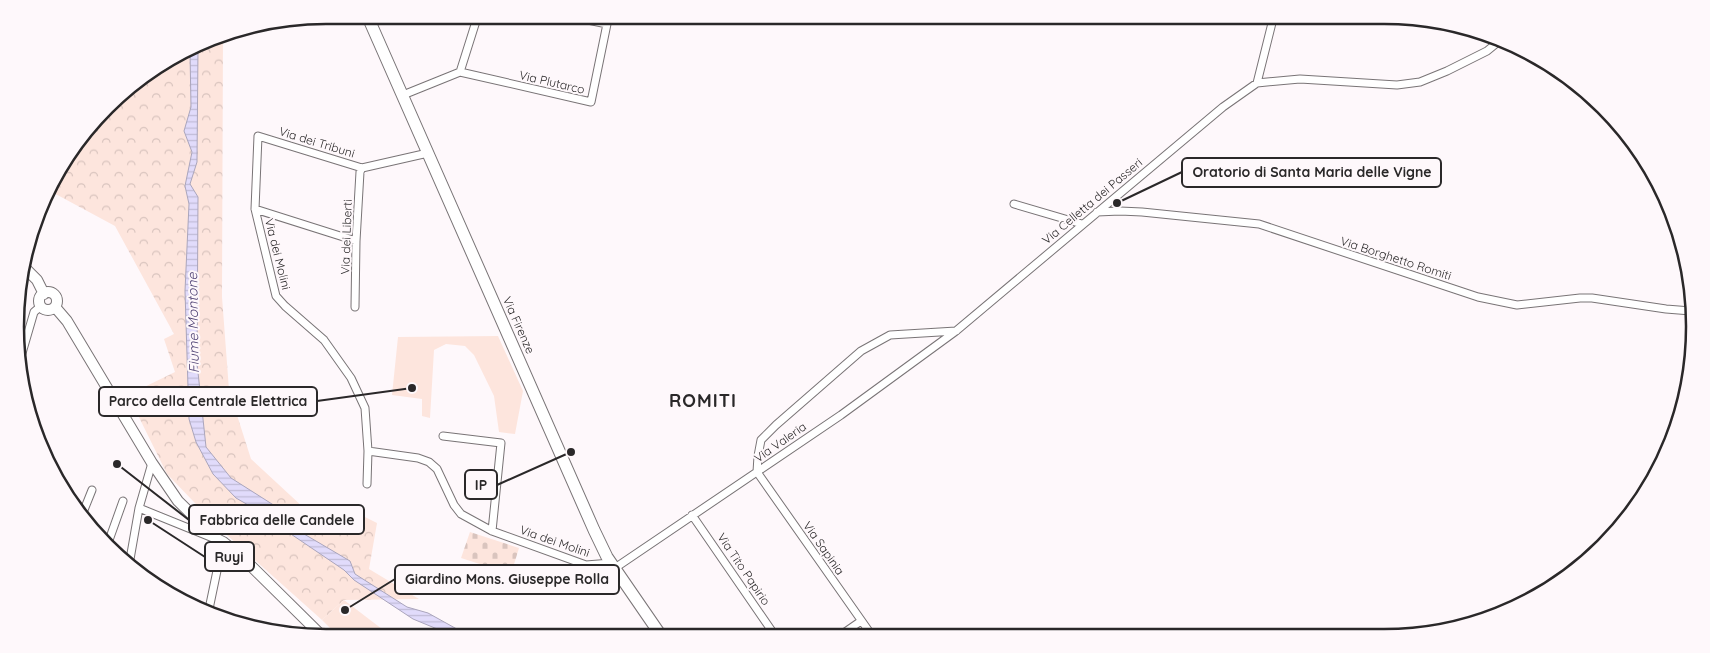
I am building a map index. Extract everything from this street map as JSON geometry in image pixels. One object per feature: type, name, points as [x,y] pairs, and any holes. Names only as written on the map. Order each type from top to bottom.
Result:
[{"type":"main road","name":"Via Firenze","points":[[371,24],[594,530],[613,565],[657,629]]},
{"type":"main road","points":[[29,272],[37,280],[44,294]]},
{"type":"main road","points":[[51,293],[56,296],[55,307],[48,310],[41,306],[40,298],[44,294],[51,293]]},
{"type":"main road","points":[[55,307],[67,320],[152,463],[178,501],[220,540],[244,558],[315,629]]},
{"type":"street","points":[[403,95],[460,72],[475,24]]},
{"type":"street","name":"Via Plutarco","points":[[460,72],[591,102],[607,24]]},
{"type":"street","points":[[1257,83],[1272,24]]},
{"type":"street","name":"Via Celletta dei Passeri","points":[[956,331],[1222,107],[1257,83],[1300,79],[1397,85],[1420,82],[1447,71],[1487,51],[1494,45]]},
{"type":"street","name":"Via dei Tribuni","points":[[258,136],[362,168],[428,153]]},
{"type":"street","name":"Via dei Molini","points":[[258,136],[255,209],[276,296],[324,340],[351,378],[366,408],[368,451],[418,458],[429,462],[437,469],[454,505],[461,514],[492,531],[586,566],[613,565]]},
{"type":"street","name":"Via dei Liberti","points":[[355,306],[356,241],[360,172],[362,168]]},
{"type":"street","points":[[1014,204],[1082,224]]},
{"type":"street","points":[[255,209],[356,241]]},
{"type":"street","name":"Via Borghetto Romiti","points":[[1096,212],[1142,212],[1259,224],[1478,297],[1517,305],[1592,298],[1666,309],[1686,310]]},
{"type":"street","points":[[24,346],[34,312],[41,306]]},
{"type":"street","points":[[756,472],[761,440],[861,351],[890,336],[956,331]]},
{"type":"street","name":"Via Valeria","points":[[613,565],[692,515],[841,415],[956,331]]},
{"type":"street","points":[[443,436],[501,443],[492,531]]},
{"type":"street","points":[[367,484],[368,451]]},
{"type":"street","points":[[130,557],[139,508],[152,463]]},
{"type":"street","name":"Via Sapinia","points":[[756,472],[867,629]]},
{"type":"street","points":[[84,509],[92,490]]},
{"type":"street","points":[[110,538],[123,502]]},
{"type":"street","points":[[139,508],[220,540],[210,605]]},
{"type":"street","name":"Via Tito Papirio","points":[[692,515],[770,629]]},
{"type":"street","points":[[850,629],[861,621]]},
{"type":"green space","points":[[223,42],[222,297],[229,390],[251,459],[317,520],[351,527],[365,517],[377,523],[369,569],[419,599],[344,600],[322,620],[219,528],[167,474],[128,395],[175,372],[164,339],[174,334],[115,226],[55,194],[64,175],[86,142],[112,112],[142,86],[175,64]]},
{"type":"green space","points":[[498,336],[523,391],[515,434],[499,432],[494,396],[474,355],[465,346],[446,344],[434,350],[430,418],[422,416],[422,399],[392,395],[398,337]]},
{"type":"green space","points":[[470,532],[519,548],[511,574],[461,558]]},
{"type":"green space","points":[[344,600],[382,629],[331,629],[322,620]]},
{"type":"water","name":"Fiume Montone","points":[[198,53],[197,162],[190,184],[198,197],[197,363],[206,447],[231,478],[283,511],[287,524],[350,561],[355,574],[407,607],[428,613],[457,629],[437,629],[413,619],[354,580],[344,570],[282,528],[281,520],[262,513],[236,498],[213,474],[196,442],[189,419],[185,291],[189,204],[185,186],[192,152],[184,131],[191,107],[190,56]]},
{"type":"place","name":"Oratorio di Santa Maria delle Vigne","points":[[1117,203]]},
{"type":"place","name":"Parco della Centrale Elettrica","points":[[412,388]]},
{"type":"place","name":"IP","points":[[571,452]]},
{"type":"place","name":"Fabbrica delle Candele","points":[[117,464]]},
{"type":"place","name":"Ruyi","points":[[148,520]]},
{"type":"place","name":"Giardino Mons. Giuseppe Rolla","points":[[345,610]]},
{"type":"district","name":"ROMITI","points":[[703,400]]}]
